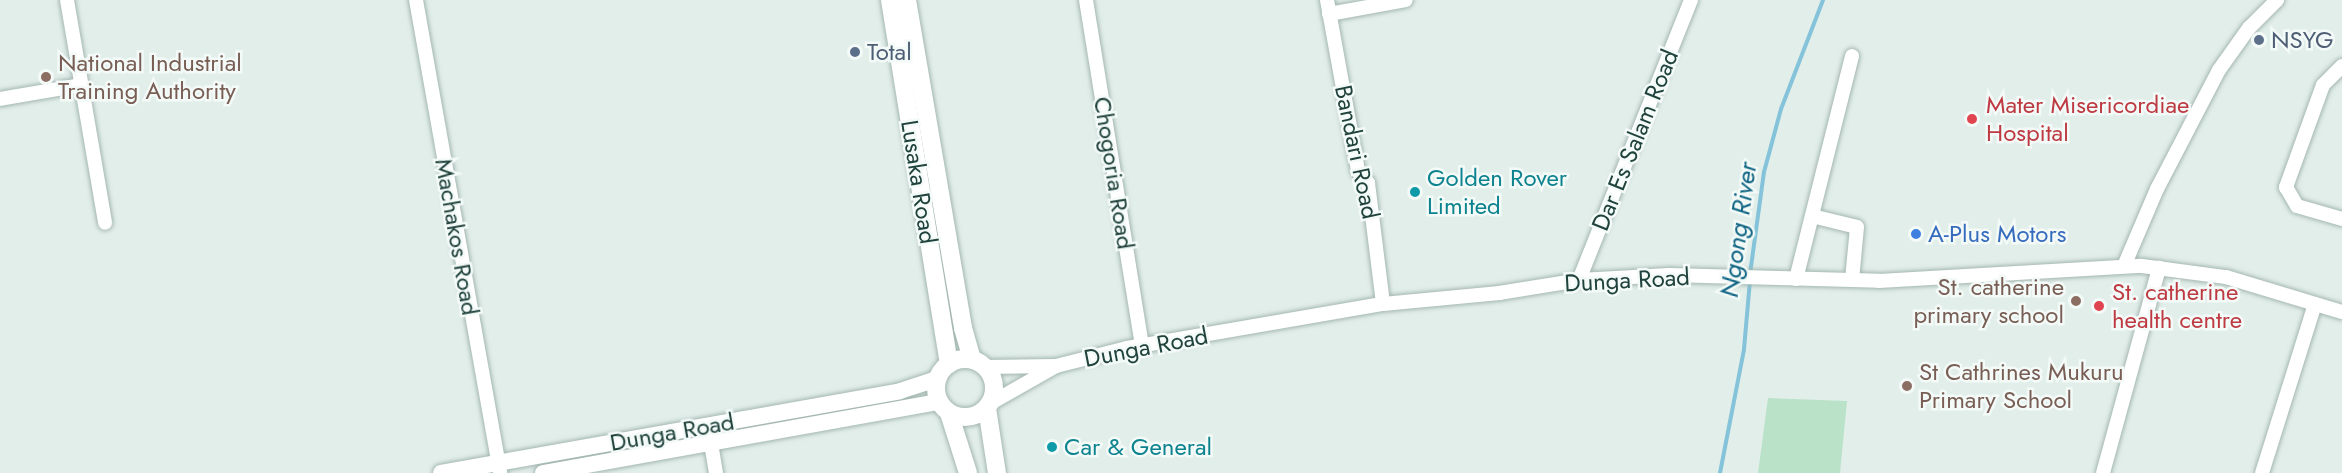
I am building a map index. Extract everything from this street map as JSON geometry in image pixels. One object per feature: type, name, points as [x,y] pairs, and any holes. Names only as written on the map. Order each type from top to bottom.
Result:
[{"type":"main road","name":"Lusaka Road","points":[[890,0],[949,364]]},
{"type":"main road","name":"Lusaka Road","points":[[907,0],[963,328],[979,364]]},
{"type":"main road","points":[[968,473],[944,408],[937,379],[949,364],[979,364],[994,384],[989,405],[997,473]]},
{"type":"main road","points":[[944,408],[967,418],[989,405]]},
{"type":"street","points":[[67,0],[105,223]]},
{"type":"street","name":"Machakos Road","points":[[416,0],[499,468]]},
{"type":"street","name":"Chogoria Road","points":[[1086,0],[1142,346]]},
{"type":"street","name":"Bandari Road","points":[[1327,0],[1358,171],[1368,183],[1383,304]]},
{"type":"street","points":[[1329,14],[1406,0]]},
{"type":"street","name":"Dar Es Salam Road","points":[[1579,280],[1691,0]]},
{"type":"street","points":[[2124,267],[2157,189],[2219,70],[2250,28],[2277,0]]},
{"type":"street","points":[[1796,279],[1852,56]]},
{"type":"street","points":[[2342,66],[2323,85],[2286,187],[2296,206],[2342,219]]},
{"type":"street","points":[[0,99],[81,85]]},
{"type":"street","points":[[1812,216],[1857,227],[1852,280]]},
{"type":"street","name":"Dunga Road","points":[[979,364],[1056,366],[1142,346],[1383,304],[1499,293],[1579,280],[1669,275],[1852,280],[2124,267],[2159,268],[2226,277],[2342,312]]},
{"type":"street","points":[[2103,473],[2159,268]]},
{"type":"street","points":[[2262,473],[2315,304]]},
{"type":"street","name":"Dunga Road","points":[[989,405],[1056,366]]},
{"type":"street","name":"Dunga Road","points":[[543,473],[709,433],[900,391],[937,379]]},
{"type":"street","name":"Dunga Road","points":[[441,473],[499,468],[709,433],[944,408]]},
{"type":"street","points":[[709,433],[716,473]]},
{"type":"green space","points":[[1768,398],[1847,401],[1840,473],[1758,473]]},
{"type":"waterway","name":"Ngong River","points":[[1750,274],[1764,172],[1781,109],[1823,0]]},
{"type":"waterway","name":"Ngong River","points":[[1720,473],[1744,349],[1750,281]]},
{"type":"place","name":"NSYG","points":[[2259,40]]},
{"type":"place","name":"Total","points":[[855,52]]},
{"type":"place","name":"National Industrial Training Authority","points":[[46,77]]},
{"type":"place","name":"Mater Misericordiae Hospital","points":[[1972,119]]},
{"type":"place","name":"Golden Rover Limited","points":[[1415,192]]},
{"type":"place","name":"A-Plus Motors","points":[[1916,234]]},
{"type":"place","name":"St. catherine primary school","points":[[2076,301]]},
{"type":"place","name":"St. catherine health centre","points":[[2099,306]]},
{"type":"place","name":"St Cathrines Mukuru Primary School","points":[[1907,386]]},
{"type":"place","name":"Car & General","points":[[1052,447]]}]
